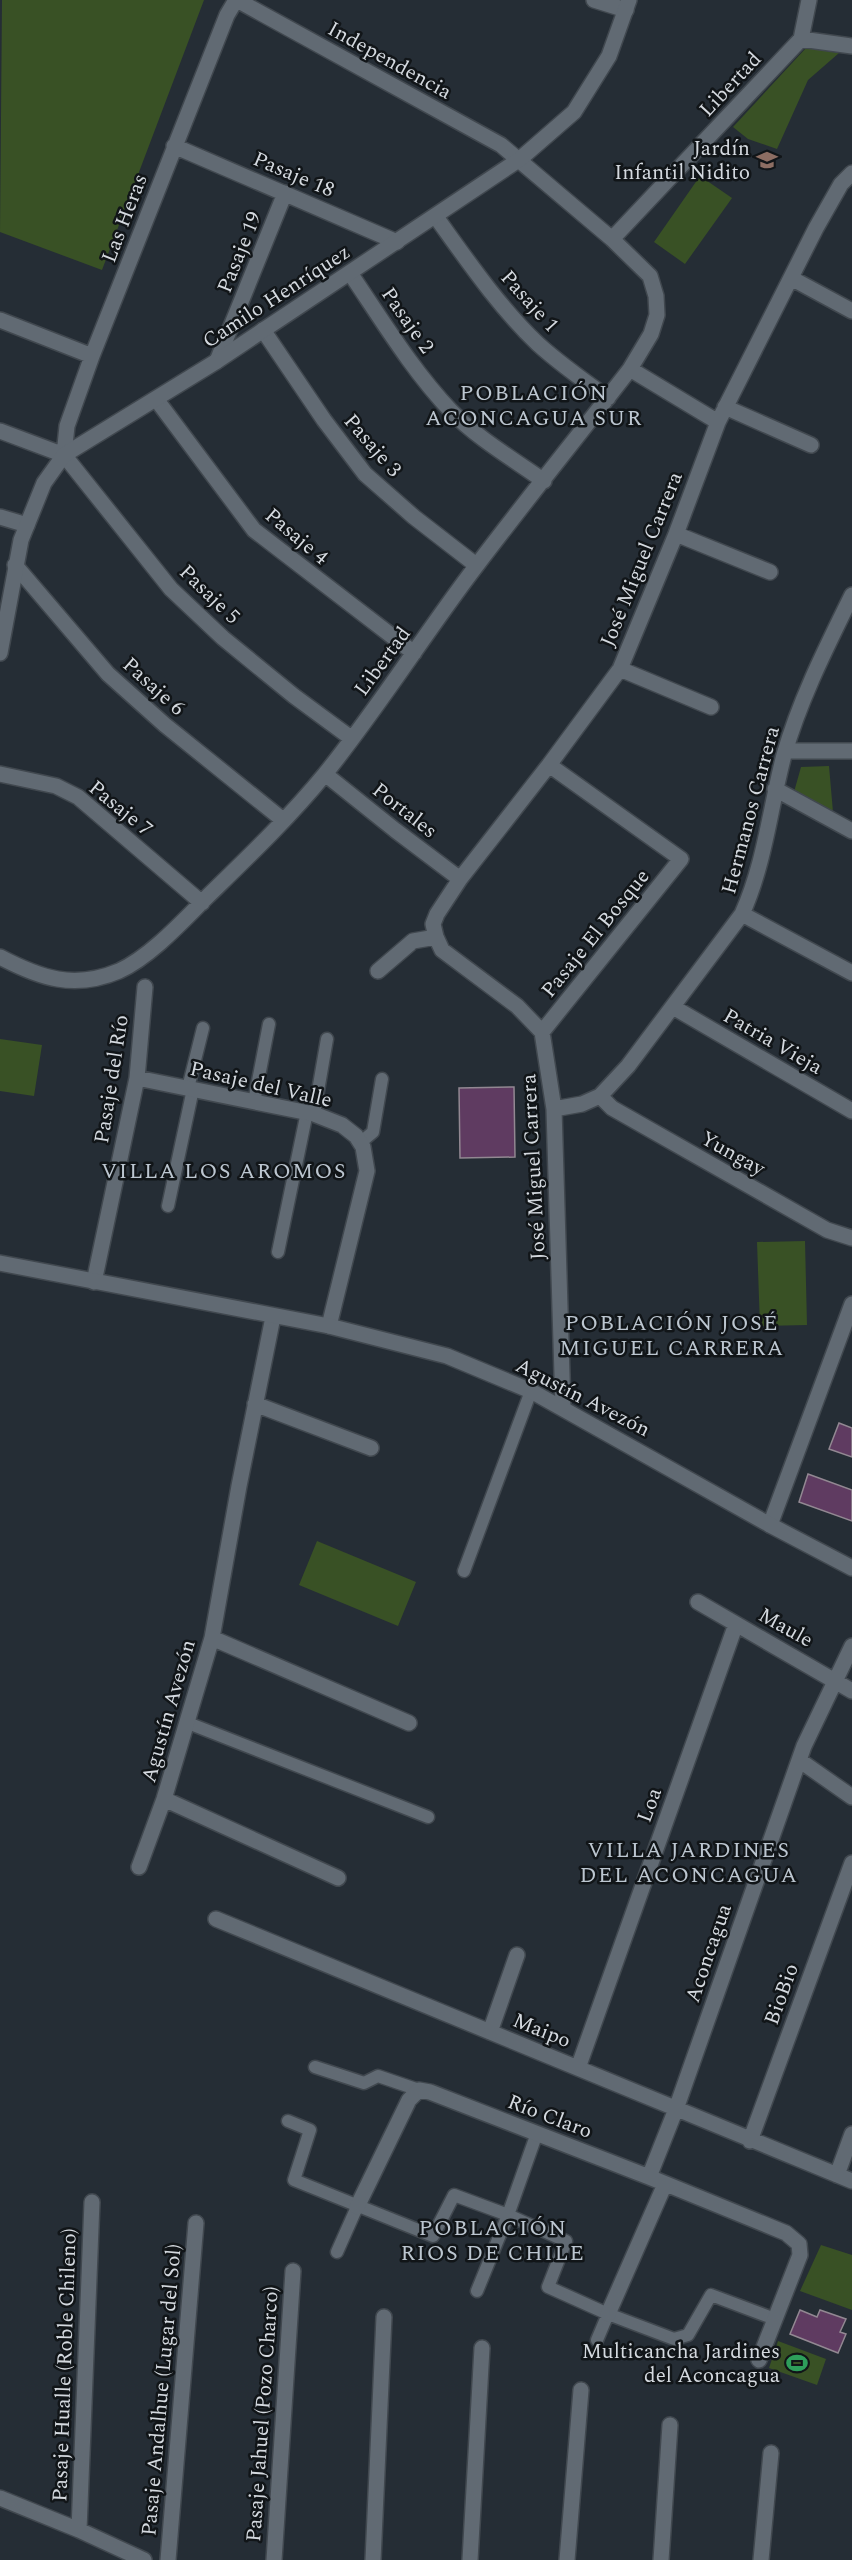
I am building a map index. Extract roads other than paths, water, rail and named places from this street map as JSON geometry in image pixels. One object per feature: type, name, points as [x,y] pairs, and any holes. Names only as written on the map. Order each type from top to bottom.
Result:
[{"type":"street","name":"Las Heras","points":[[64,455],[67,426],[92,356],[174,146],[227,15],[236,0]]},
{"type":"street","name":"Independencia","points":[[236,0],[501,145],[520,159]]},
{"type":"street","points":[[594,0],[627,5]]},
{"type":"street","points":[[809,0],[801,39],[852,46]]},
{"type":"street","name":"Camilo Henríquez","points":[[0,653],[2,629],[15,565],[27,525],[44,483],[64,455],[217,361],[520,159],[574,112],[609,56],[627,5]]},
{"type":"street","name":"Libertad","points":[[612,239],[801,39]]},
{"type":"street","name":"Pasaje 18","points":[[174,146],[397,242]]},
{"type":"street","name":"Libertad","points":[[0,957],[31,974],[54,979],[76,980],[98,977],[120,970],[146,953],[202,903],[325,774],[476,566],[630,369],[651,334],[657,315],[656,296],[650,276],[612,239],[520,159]]},
{"type":"street","name":"José Miguel Carrera","points":[[436,937],[433,924],[437,914],[460,879],[620,669],[676,534],[718,422],[826,210],[841,184],[852,173]]},
{"type":"street","name":"Pasaje 19","points":[[217,361],[285,193]]},
{"type":"street","name":"Pasaje 1","points":[[436,217],[479,276],[537,343],[608,398]]},
{"type":"street","name":"Pasaje 2","points":[[350,273],[408,358],[452,412],[497,448],[544,481]]},
{"type":"street","points":[[791,278],[852,311]]},
{"type":"street","points":[[0,320],[92,356]]},
{"type":"street","name":"Pasaje 3","points":[[263,330],[324,420],[365,474],[414,517],[476,566]]},
{"type":"street","points":[[630,369],[718,422]]},
{"type":"street","name":"Pasaje 4","points":[[156,399],[254,530],[414,653]]},
{"type":"street","points":[[725,408],[811,445]]},
{"type":"street","points":[[0,431],[64,455]]},
{"type":"street","name":"Pasaje 5","points":[[64,455],[171,589],[223,638],[294,696],[351,738]]},
{"type":"street","points":[[0,517],[27,525]]},
{"type":"street","points":[[676,534],[771,572]]},
{"type":"street","name":"Pasaje 6","points":[[15,565],[108,674],[165,725],[283,820]]},
{"type":"street","name":"Hermanos Carrera","points":[[554,1109],[582,1104],[600,1095],[628,1066],[742,914],[752,891],[785,751],[819,661],[847,615],[852,594]]},
{"type":"street","points":[[620,669],[711,707]]},
{"type":"street","points":[[785,751],[852,751]]},
{"type":"street","name":"Pasaje El Bosque","points":[[542,1032],[681,859],[549,765]]},
{"type":"street","name":"Pasaje 7","points":[[0,774],[56,786],[78,797],[202,903]]},
{"type":"street","name":"Portales","points":[[325,774],[394,830],[460,879]]},
{"type":"street","points":[[775,789],[852,831]]},
{"type":"street","points":[[742,914],[852,973]]},
{"type":"street","points":[[378,971],[413,941],[436,937],[442,950],[517,1006],[542,1032]]},
{"type":"street","name":"Pasaje del Río","points":[[94,1281],[137,1078],[145,987]]},
{"type":"street","name":"Patria Vieja","points":[[673,1007],[852,1111]]},
{"type":"street","name":"José Miguel Carrera","points":[[542,1032],[554,1109],[563,1408]]},
{"type":"street","name":"Pasaje del Valle","points":[[137,1078],[310,1113],[342,1125],[360,1143]]},
{"type":"street","name":"Yungay","points":[[600,1095],[612,1108],[683,1149],[827,1230],[852,1238]]},
{"type":"street","points":[[329,1326],[366,1171],[365,1154],[360,1143]]},
{"type":"street","name":"Agustín Avezón","points":[[0,1263],[329,1326],[447,1356],[531,1391],[852,1568]]},
{"type":"street","points":[[771,1525],[852,1304]]},
{"type":"street","name":"Agustín Avezón","points":[[139,1867],[164,1799],[212,1638],[273,1317]]},
{"type":"street","points":[[255,1404],[371,1448]]},
{"type":"street","name":"Maule","points":[[698,1602],[836,1679],[852,1691]]},
{"type":"street","name":"Loa","points":[[578,2068],[736,1624]]},
{"type":"street","points":[[212,1638],[409,1723]]},
{"type":"street","name":"Aconcagua","points":[[649,2177],[676,2109],[799,1760],[852,1646]]},
{"type":"street","points":[[799,1760],[852,1797]]},
{"type":"street","points":[[164,1799],[338,1878]]},
{"type":"street","name":"BioBio","points":[[750,2141],[852,1863]]},
{"type":"street","name":"Maipo","points":[[216,1919],[750,2141],[852,2181]]},
{"type":"street","points":[[490,2032],[517,1954]]},
{"type":"street","points":[[357,2207],[409,2100],[419,2090]]},
{"type":"street","name":"Río Claro","points":[[419,2090],[537,2133],[786,2233],[799,2244],[800,2255],[775,2319]]},
{"type":"street","points":[[837,2175],[852,2134]]},
{"type":"street","points":[[608,2314],[665,2184]]},
{"type":"street","name":"Pasaje Hualle (Roble Chileno)","points":[[79,2530],[92,2202]]},
{"type":"street","name":"Pasaje Andalhue (Lugar del Sol)","points":[[168,2560],[196,2223]]},
{"type":"street","name":"Pasaje Jahuel (Pozo Charco)","points":[[274,2560],[293,2271]]},
{"type":"street","points":[[373,2560],[384,2317]]},
{"type":"street","points":[[759,2360],[775,2319]]},
{"type":"street","points":[[470,2560],[482,2348]]},
{"type":"street","points":[[567,2560],[580,2390]]},
{"type":"street","points":[[661,2560],[670,2425]]},
{"type":"street","points":[[761,2560],[771,2454]]},
{"type":"street","points":[[0,2498],[79,2530],[144,2560]]},
{"type":"lane","points":[[254,1102],[269,1024]]},
{"type":"lane","points":[[168,1206],[203,1028]]},
{"type":"lane","points":[[278,1252],[327,1039]]},
{"type":"lane","points":[[360,1143],[373,1132],[382,1079]]},
{"type":"lane","points":[[464,1571],[531,1391]]},
{"type":"lane","points":[[188,1723],[428,1817]]},
{"type":"lane","points":[[315,2067],[364,2083],[378,2076],[419,2090]]},
{"type":"lane","points":[[288,2121],[310,2130],[294,2180],[433,2236],[454,2195],[508,2215],[566,2241],[548,2287],[608,2314],[674,2339],[688,2335],[711,2295],[775,2319]]},
{"type":"lane","points":[[477,2291],[508,2215],[537,2133]]},
{"type":"lane","points":[[337,2252],[357,2207]]},
{"type":"lane","points":[[597,2340],[608,2314]]},
{"type":"place","name":"Jardín Infantil Nidito","points":[[767,160]]},
{"type":"place","name":"Multicancha Jardines del Aconcagua","points":[[797,2363]]},
{"type":"district","name":"POBLACIÓN ACONCAGUA SUR","points":[[534,404]]},
{"type":"district","name":"VILLA LOS AROMOS","points":[[224,1170]]},
{"type":"district","name":"POBLACIÓN JOSÉ MIGUEL CARRERA","points":[[672,1334]]},
{"type":"district","name":"VILLA JARDINES DEL ACONCAGUA","points":[[689,1862]]},
{"type":"district","name":"POBLACIÓN RIOS DE CHILE","points":[[493,2240]]}]
